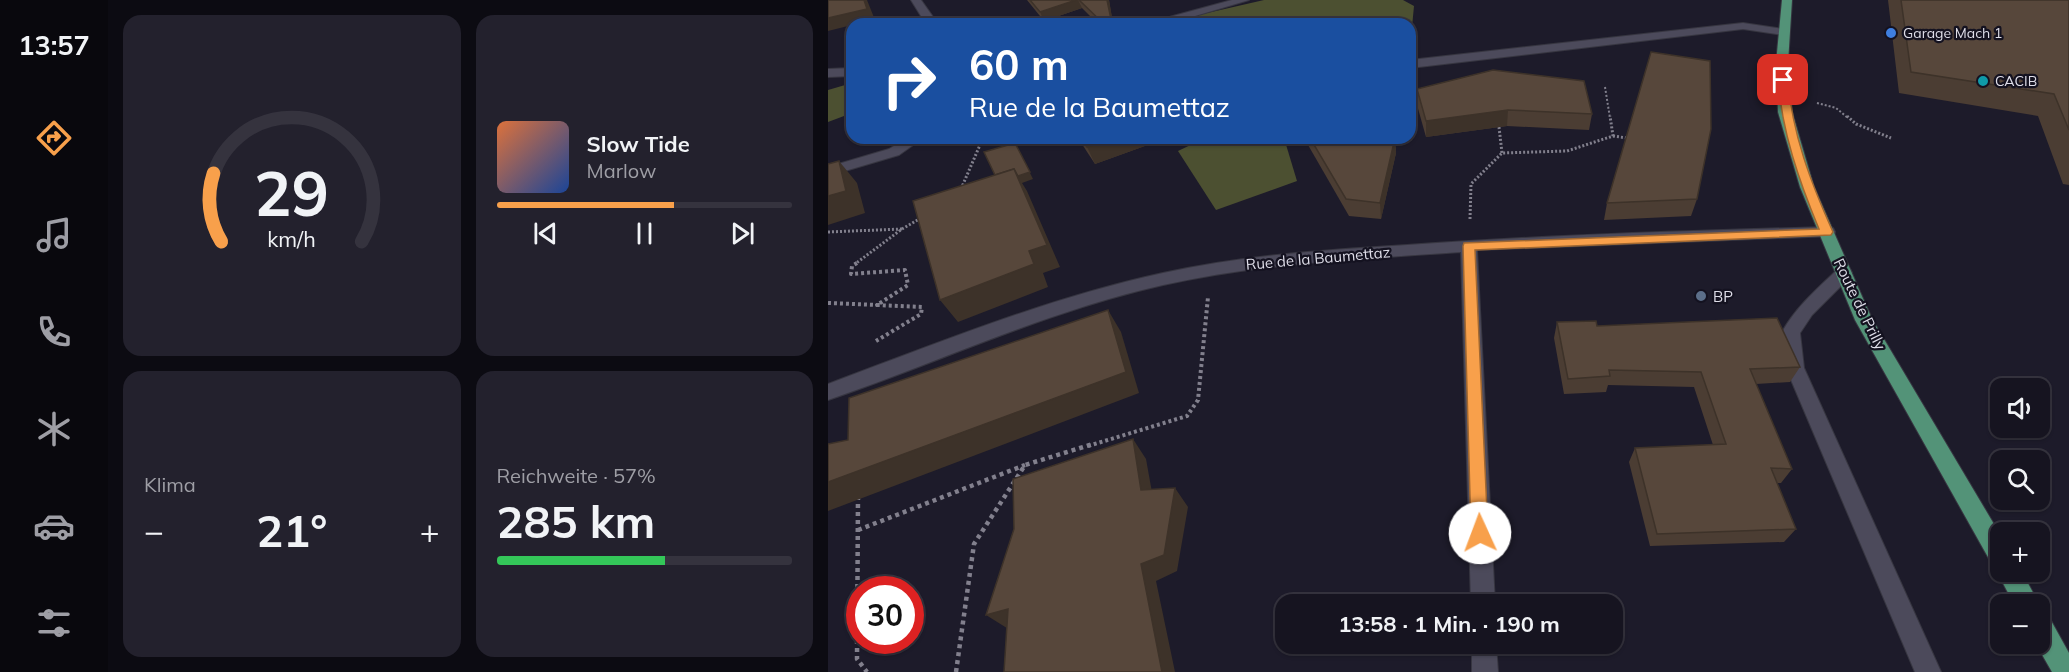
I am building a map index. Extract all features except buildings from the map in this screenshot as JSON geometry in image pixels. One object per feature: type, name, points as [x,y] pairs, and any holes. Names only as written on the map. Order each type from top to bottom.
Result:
[{"type":"main road","name":"Route de Prilly","points":[[1787,0],[1782,63],[1785,112],[1808,187],[1864,320],[1990,539]]},
{"type":"main road","points":[[2050,644],[2066,672]]},
{"type":"street","points":[[916,0],[928,18]]},
{"type":"street","points":[[1177,18],[1244,0]]},
{"type":"street","points":[[1416,63],[1743,26],[1783,32]]},
{"type":"street","points":[[828,73],[846,72]]},
{"type":"street","points":[[828,172],[894,152],[907,144]]},
{"type":"street","name":"Rue de la Baumettaz","points":[[828,392],[1030,316],[1162,279],[1210,270],[1281,259],[1469,246],[1827,232]]},
{"type":"street","points":[[1469,246],[1483,594]]},
{"type":"street","points":[[1844,273],[1806,310],[1791,332],[1795,368],[1928,672]]},
{"type":"street","points":[[1484,654],[1485,672]]},
{"type":"path","points":[[1605,87],[1614,136]]},
{"type":"path","points":[[1817,103],[1836,108],[1856,124],[1891,138]]},
{"type":"path","points":[[1499,127],[1502,153]]},
{"type":"path","points":[[1469,246],[1471,184],[1502,153],[1567,151],[1614,136],[1627,138]]},
{"type":"path","points":[[955,197],[980,144]]},
{"type":"path","points":[[877,305],[908,285],[904,270],[851,274],[852,266],[928,213]]},
{"type":"path","points":[[828,232],[902,229]]},
{"type":"path","points":[[858,530],[1025,465],[1187,416],[1198,400],[1210,270]]},
{"type":"path","points":[[828,303],[922,307],[921,314],[849,357],[859,379]]},
{"type":"path","points":[[956,672],[974,544],[1025,465]]},
{"type":"path","points":[[858,484],[856,659],[867,672]]},
{"type":"green space","points":[[1264,0],[1403,0],[1414,6],[1413,18],[1185,18]]},
{"type":"green space","points":[[846,85],[846,115],[828,122],[828,90]]},
{"type":"green space","points":[[1193,144],[1286,144],[1297,181],[1216,210],[1178,151]]},
{"type":"place","name":"Garage Mach 1","points":[[1891,33]]},
{"type":"place","name":"CACIB","points":[[1983,81]]},
{"type":"place","name":"BP","points":[[1701,296]]},
{"type":"route","points":[[1480,533],[1469,246],[1520,242],[1827,232],[1808,187],[1785,112],[1783,80]]}]
